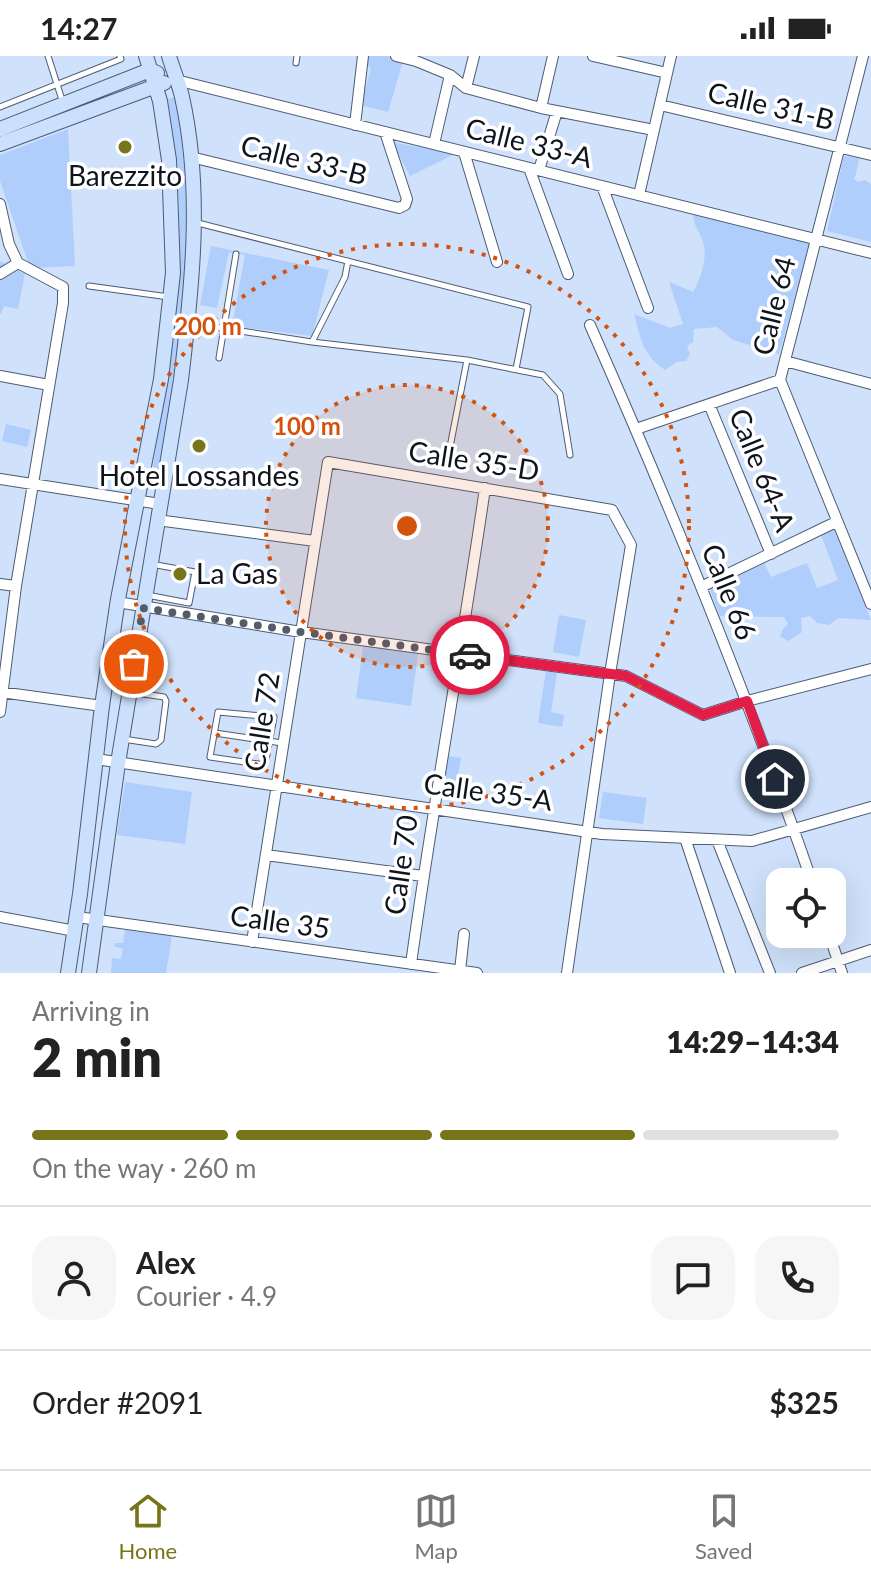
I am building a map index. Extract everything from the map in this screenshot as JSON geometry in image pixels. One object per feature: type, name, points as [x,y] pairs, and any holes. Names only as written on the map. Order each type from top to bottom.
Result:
[{"type":"main road","points":[[89,973],[118,763],[188,322],[193,222],[191,157],[182,96],[169,56]]},
{"type":"main road","points":[[0,129],[150,70],[176,80]]},
{"type":"main road","points":[[0,144],[150,70]]},
{"type":"main road","points":[[68,973],[117,602],[161,379],[170,297],[173,246],[169,160],[150,70]]},
{"type":"street","points":[[355,125],[363,56]]},
{"type":"street","points":[[396,56],[450,75],[466,88],[541,108],[654,130]]},
{"type":"street","points":[[466,88],[474,56]]},
{"type":"street","points":[[541,108],[553,56]]},
{"type":"street","points":[[593,56],[667,73]]},
{"type":"street","points":[[639,195],[671,56]]},
{"type":"street","name":"Calle 64","points":[[864,57],[780,380],[871,604]]},
{"type":"street","points":[[434,144],[450,75]]},
{"type":"street","name":"Calle 33-A","points":[[176,80],[871,253]]},
{"type":"street","name":"Calle 31-B","points":[[660,105],[871,155]]},
{"type":"street","points":[[557,111],[534,169],[568,274]]},
{"type":"street","name":"Calle 33-B","points":[[191,157],[399,208],[405,205],[407,199],[385,132]]},
{"type":"street","points":[[464,152],[497,262]]},
{"type":"street","points":[[602,186],[648,308]]},
{"type":"street","points":[[0,204],[9,244],[18,263],[63,287],[34,484],[4,650],[0,712]]},
{"type":"street","points":[[0,274],[18,263]]},
{"type":"street","name":"Calle 66","points":[[590,325],[747,701],[807,868]]},
{"type":"street","points":[[785,361],[871,384]]},
{"type":"street","points":[[0,376],[49,385]]},
{"type":"street","points":[[636,429],[780,380]]},
{"type":"street","name":"Calle 64-A","points":[[709,404],[771,554]]},
{"type":"street","name":"Calle 35-D","points":[[328,462],[612,510],[631,545],[610,674]]},
{"type":"street","name":"Calle 72","points":[[252,942],[328,462]]},
{"type":"street","points":[[0,479],[160,504]]},
{"type":"street","name":"Calle 70","points":[[411,964],[485,488]]},
{"type":"street","points":[[157,520],[315,541]]},
{"type":"street","points":[[701,587],[836,522]]},
{"type":"street","points":[[0,584],[16,586]]},
{"type":"street","points":[[117,602],[144,601],[301,632],[626,676],[703,715],[871,669]]},
{"type":"street","points":[[567,973],[610,674]]},
{"type":"street","points":[[2,692],[102,706]]},
{"type":"street","name":"Calle 35-A","points":[[96,759],[602,834],[752,841],[871,807]]},
{"type":"street","points":[[685,838],[730,973]]},
{"type":"street","points":[[717,840],[770,973]]},
{"type":"street","points":[[266,855],[423,876]]},
{"type":"street","name":"Calle 35","points":[[0,917],[76,924],[97,920],[477,973]]},
{"type":"street","points":[[460,971],[464,934]]},
{"type":"street","points":[[834,948],[840,967]]},
{"type":"street","points":[[802,973],[840,967],[871,950]]},
{"type":"lane","points":[[48,56],[63,104]]},
{"type":"lane","points":[[0,107],[121,59],[120,56]]},
{"type":"lane","points":[[193,222],[528,307],[516,369]]},
{"type":"lane","points":[[219,358],[236,254]]},
{"type":"lane","points":[[312,342],[345,277],[348,261]]},
{"type":"lane","points":[[89,286],[170,297]]},
{"type":"lane","points":[[188,322],[312,342],[467,360],[543,375],[560,394],[570,455]]},
{"type":"lane","points":[[450,447],[467,360]]},
{"type":"lane","points":[[144,601],[189,603],[195,572],[150,563]]},
{"type":"lane","points":[[122,739],[156,744],[161,740],[164,697],[129,692]]},
{"type":"lane","points":[[218,712],[274,717],[270,741],[265,765],[210,757],[218,712]]},
{"type":"lane","points":[[215,733],[283,743]]},
{"type":"shaded area","points":[[355,56],[387,56],[403,61],[388,112],[361,105],[371,68]]},
{"type":"shaded area","points":[[176,97],[186,188],[187,252],[178,353],[158,487],[150,486],[169,355],[178,255],[178,191],[168,99]]},
{"type":"shaded area","points":[[68,129],[75,266],[30,268],[0,181],[0,155]]},
{"type":"shaded area","points":[[392,142],[455,154],[410,176]]},
{"type":"shaded area","points":[[844,156],[859,158],[854,179],[871,184],[871,242],[827,231]]},
{"type":"shaded area","points":[[693,214],[810,243],[779,354],[733,340],[717,327],[694,329],[693,342],[687,346],[690,354],[686,361],[677,362],[665,370],[647,352],[634,314],[670,328],[683,324],[669,282],[693,292],[704,264],[703,242]]},
{"type":"shaded area","points":[[211,246],[329,270],[312,336],[232,326],[245,255],[229,252],[217,308],[200,305]]},
{"type":"shaded area","points":[[0,261],[25,274],[18,309],[4,306],[1,314],[0,314]]},
{"type":"shaded area","points":[[6,424],[31,430],[27,447],[2,441]]},
{"type":"shaded area","points":[[834,529],[871,620],[838,618],[829,625],[817,623],[810,616],[801,618],[802,632],[788,641],[780,636],[788,624],[784,617],[720,616],[709,587],[764,563],[771,577],[807,563],[817,588],[838,580],[821,535]]},
{"type":"shaded area","points":[[559,615],[586,620],[579,657],[553,652]]},
{"type":"shaded area","points":[[364,640],[419,648],[411,706],[356,698]]},
{"type":"shaded area","points":[[546,671],[557,673],[551,712],[564,715],[562,727],[538,723]]},
{"type":"shaded area","points":[[448,756],[461,758],[454,800],[442,798]]},
{"type":"shaded area","points":[[125,782],[192,792],[185,844],[117,835]]},
{"type":"shaded area","points":[[603,792],[647,798],[643,824],[599,818]]},
{"type":"shaded area","points":[[125,930],[172,936],[166,973],[111,973],[112,958],[121,959],[123,949],[114,946],[115,943],[123,943]]},
{"type":"way so far","points":[[134,664],[143,608],[470,655]]},
{"type":"place","name":"Barezzito","points":[[125,147]]},
{"type":"place","name":"Hotel Lossandes","points":[[199,446]]},
{"type":"place","name":"La Gas","points":[[180,574]]},
{"type":"route","points":[[470,655],[626,676],[703,715],[747,701],[775,779]]}]
